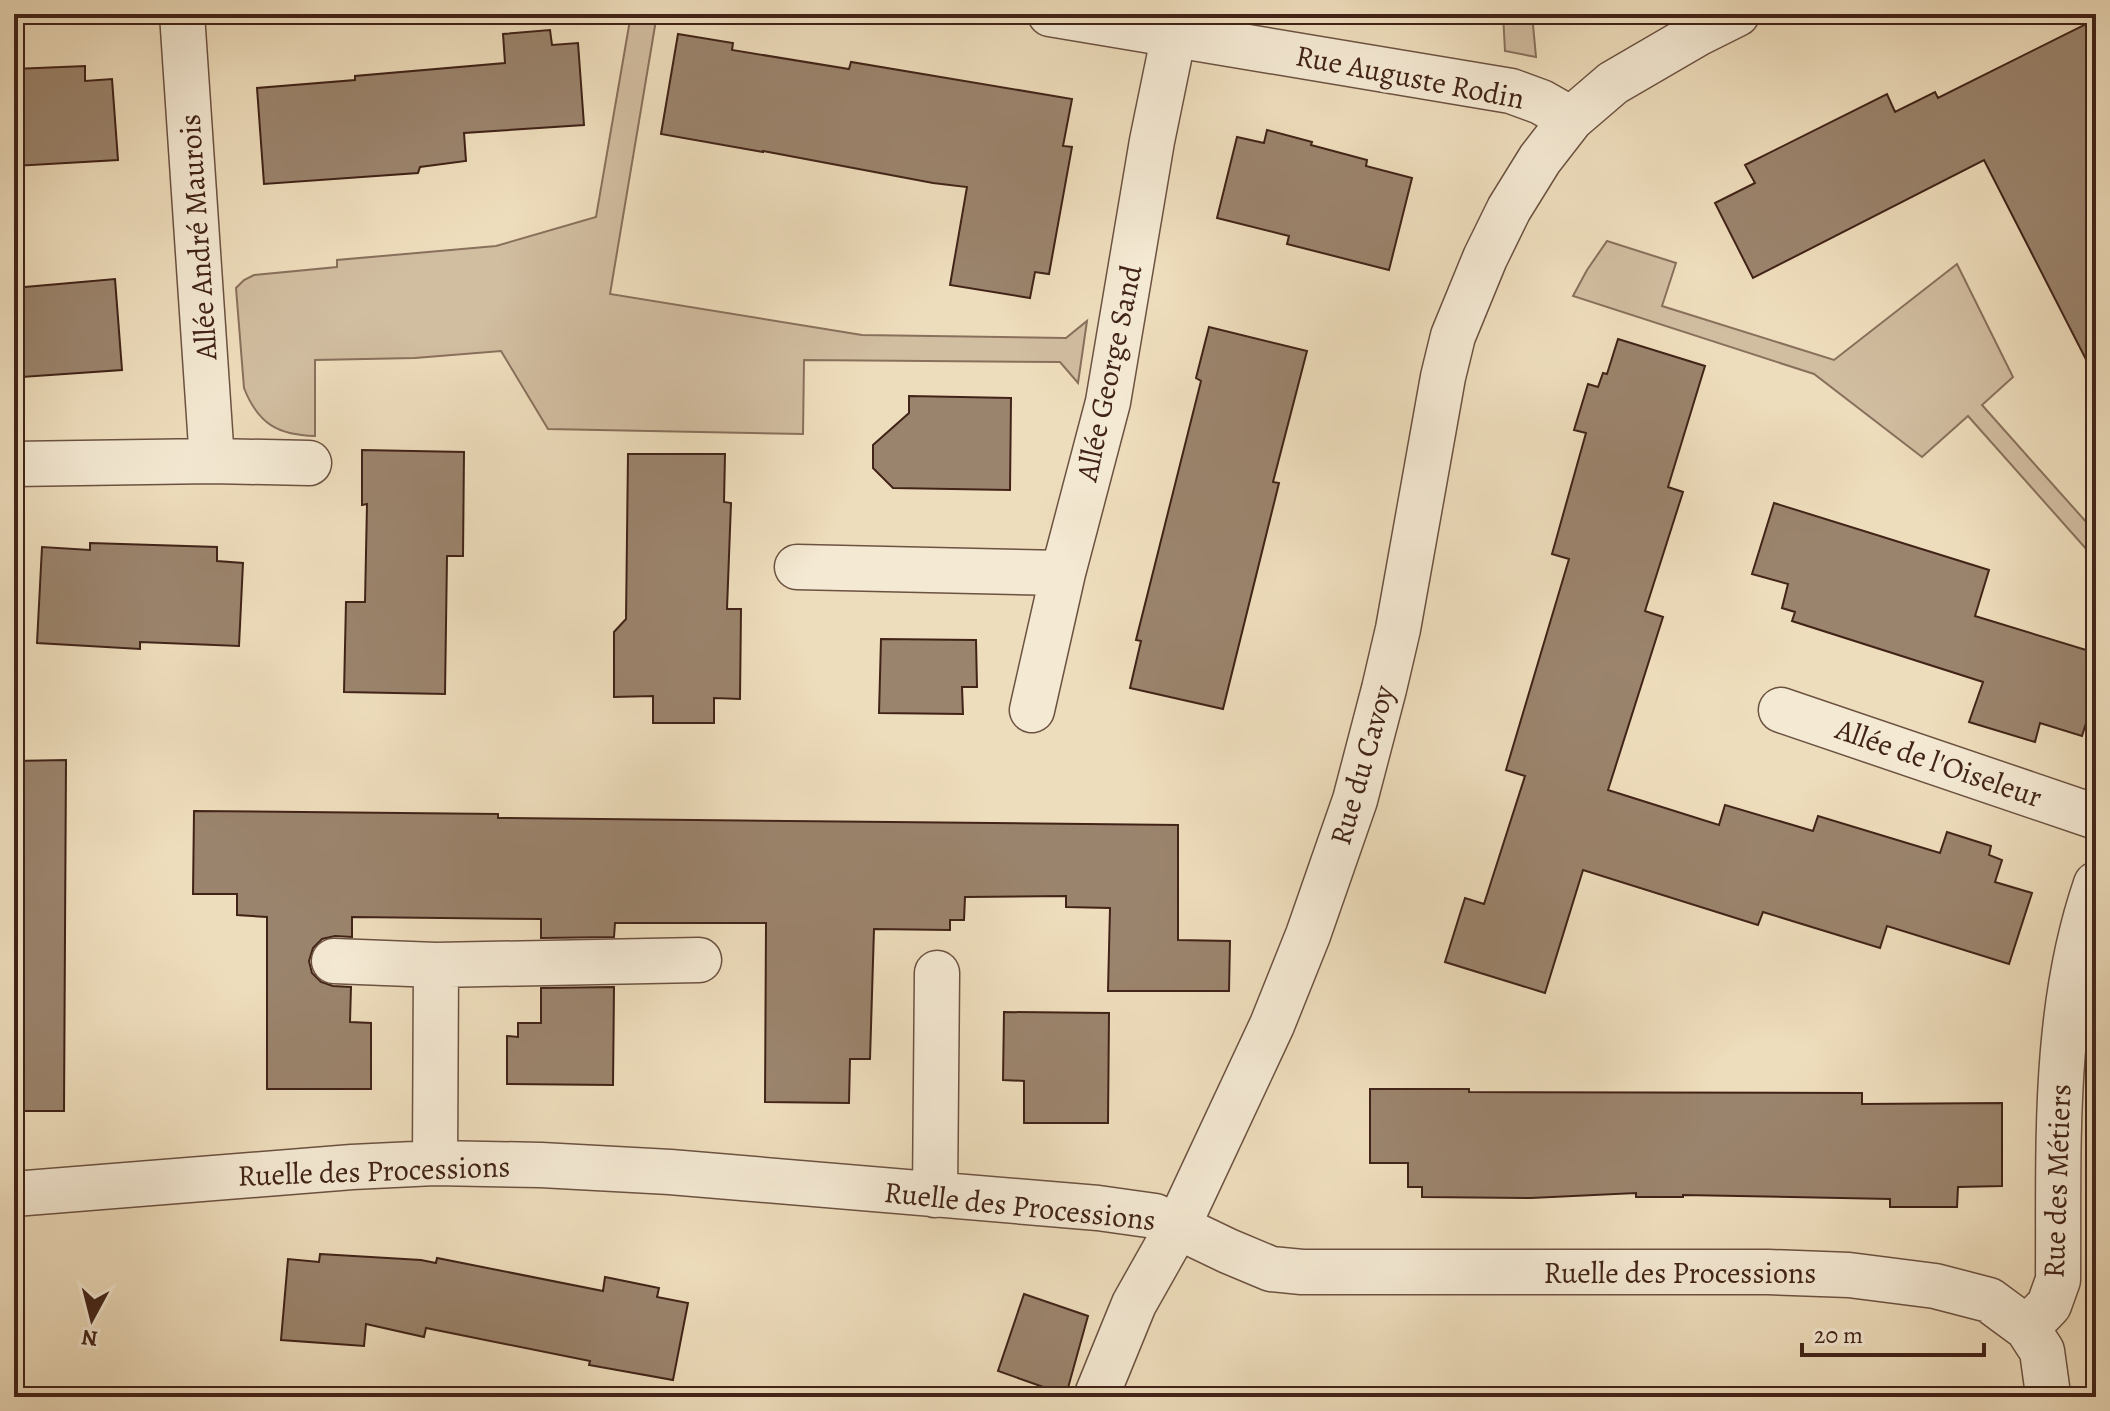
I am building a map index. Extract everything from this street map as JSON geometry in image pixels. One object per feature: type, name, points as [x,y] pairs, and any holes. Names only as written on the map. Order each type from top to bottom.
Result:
[{"type":"street","name":"Allée André Maurois","points":[[182,14],[212,461]]},
{"type":"street","name":"Rue Auguste Rodin","points":[[1050,14],[1511,91],[1541,102],[1571,119]]},
{"type":"street","points":[[1571,119],[1613,83],[1737,14]]},
{"type":"street","name":"Allée George Sand","points":[[1032,710],[1063,573],[1108,402],[1152,141],[1174,34]]},
{"type":"street","name":"Rue du Cavoy","points":[[1096,1397],[1134,1304],[1178,1226],[1272,1025],[1308,935],[1355,800],[1398,629],[1453,336],[1509,209],[1540,159],[1571,119]]},
{"type":"street","points":[[14,464],[309,463]]},
{"type":"street","points":[[797,567],[1063,573]]},
{"type":"street","name":"Allée de l'Oiseleur","points":[[1781,710],[2096,817]]},
{"type":"street","name":"Rue des Métiers","points":[[2027,1328],[2049,1305],[2058,1280],[2059,1091],[2065,1025],[2077,954],[2096,884]]},
{"type":"street","points":[[334,961],[436,965],[699,960]]},
{"type":"street","points":[[435,1163],[436,965]]},
{"type":"street","points":[[935,1195],[937,973]]},
{"type":"street","name":"Ruelle des Processions","points":[[14,1194],[352,1167],[435,1163],[541,1165],[655,1171],[1098,1208],[1155,1216],[1242,1257],[1271,1269],[1287,1271],[1768,1272],[1849,1275],[1935,1286],[1989,1300],[2027,1328],[2042,1351],[2046,1397]]},
{"type":"shaded area","points":[[631,14],[657,14],[610,294],[862,335],[1066,338],[1087,321],[1078,383],[1060,362],[804,360],[803,434],[548,429],[501,351],[415,358],[315,360],[315,436],[280,430],[263,419],[244,388],[236,288],[244,280],[254,275],[337,267],[337,260],[496,246],[596,217]]},
{"type":"shaded area","points":[[1503,14],[1532,14],[1536,57],[1505,51]]},
{"type":"shaded area","points":[[1607,241],[1676,263],[1662,306],[1834,360],[1957,264],[2013,377],[1982,405],[2096,533],[2096,560],[1968,416],[1922,457],[1814,374],[1573,296]]},
{"type":"building","points":[[2096,19],[2096,379],[1984,160],[1753,278],[1715,203],[1755,183],[1745,165],[1887,94],[1895,112],[1935,92],[1938,98]]},
{"type":"building","points":[[550,30],[552,45],[578,43],[584,125],[464,133],[466,161],[420,167],[418,173],[264,184],[257,88],[505,63],[503,34]]},
{"type":"building","points":[[678,34],[733,43],[732,50],[849,69],[851,62],[1072,99],[1063,146],[1072,147],[1049,274],[1035,272],[1030,298],[950,285],[967,187],[661,134]]},
{"type":"building","points":[[85,66],[85,81],[112,79],[118,160],[14,166],[14,69]]},
{"type":"building","points":[[1267,130],[1367,160],[1366,166],[1412,178],[1389,270],[1287,244],[1289,236],[1217,218],[1237,137],[1264,143]]},
{"type":"building","points":[[115,279],[122,370],[22,377],[14,288]]},
{"type":"building","points":[[1209,327],[1307,351],[1273,482],[1279,483],[1223,709],[1130,688],[1141,641],[1136,640],[1201,381],[1196,378]]},
{"type":"building","points":[[1618,339],[1705,366],[1668,487],[1683,492],[1645,611],[1663,617],[1608,790],[1719,825],[1725,805],[1813,831],[1818,816],[1940,853],[1947,832],[1991,846],[1989,855],[2002,860],[1995,882],[2032,893],[2009,964],[1887,926],[1880,948],[1763,912],[1758,925],[1583,870],[1545,993],[1445,962],[1465,898],[1484,904],[1525,776],[1506,770],[1569,559],[1552,554],[1586,433],[1574,430],[1588,384],[1598,387],[1603,373],[1607,374]]},
{"type":"building","points":[[909,396],[1011,398],[1010,490],[893,488],[873,468],[873,445],[909,413]]},
{"type":"building","points":[[362,450],[464,452],[463,556],[447,556],[445,694],[344,692],[346,602],[365,602],[367,504],[362,505]]},
{"type":"building","points":[[628,454],[725,454],[724,502],[731,503],[727,609],[741,609],[740,699],[714,698],[714,723],[653,723],[653,696],[614,697],[614,632],[626,619]]},
{"type":"building","points":[[1774,503],[1989,570],[1975,616],[2096,653],[2096,691],[2082,736],[2040,723],[2035,742],[1969,722],[1983,682],[1792,621],[1795,612],[1782,608],[1788,584],[1752,574]]},
{"type":"building","points":[[90,543],[217,547],[217,561],[243,563],[239,646],[140,642],[140,649],[37,643],[42,547],[90,550]]},
{"type":"building","points":[[881,639],[976,640],[977,687],[962,687],[963,714],[879,713]]},
{"type":"building","points":[[66,760],[64,1111],[14,1111],[14,761]]},
{"type":"building","points":[[194,811],[498,814],[498,818],[1178,825],[1178,940],[1230,941],[1229,991],[1108,991],[1110,908],[1066,907],[1066,896],[965,897],[964,920],[950,920],[950,930],[874,929],[870,1059],[850,1059],[849,1103],[765,1102],[766,923],[615,923],[614,937],[541,938],[541,919],[352,917],[352,937],[322,939],[313,948],[309,961],[312,973],[321,982],[351,987],[350,1022],[371,1023],[371,1089],[267,1089],[267,917],[237,915],[237,894],[193,894]]},
{"type":"building","points":[[614,987],[613,1085],[507,1084],[507,1036],[518,1037],[518,1023],[541,1023],[541,988]]},
{"type":"building","points":[[1004,1012],[1109,1013],[1108,1123],[1024,1123],[1024,1081],[1003,1080]]},
{"type":"building","points":[[1370,1089],[1862,1093],[1862,1104],[2002,1103],[2002,1186],[1958,1187],[1957,1207],[1890,1207],[1890,1199],[1636,1197],[1636,1193],[1531,1198],[1422,1197],[1422,1187],[1408,1187],[1408,1163],[1370,1163]]},
{"type":"building","points":[[320,1254],[436,1263],[437,1258],[603,1291],[605,1277],[659,1288],[657,1297],[688,1303],[673,1380],[589,1365],[590,1361],[426,1328],[424,1337],[366,1324],[364,1346],[281,1340],[288,1259],[319,1262]]},
{"type":"building","points":[[1024,1294],[1088,1316],[1066,1395],[998,1371]]}]
